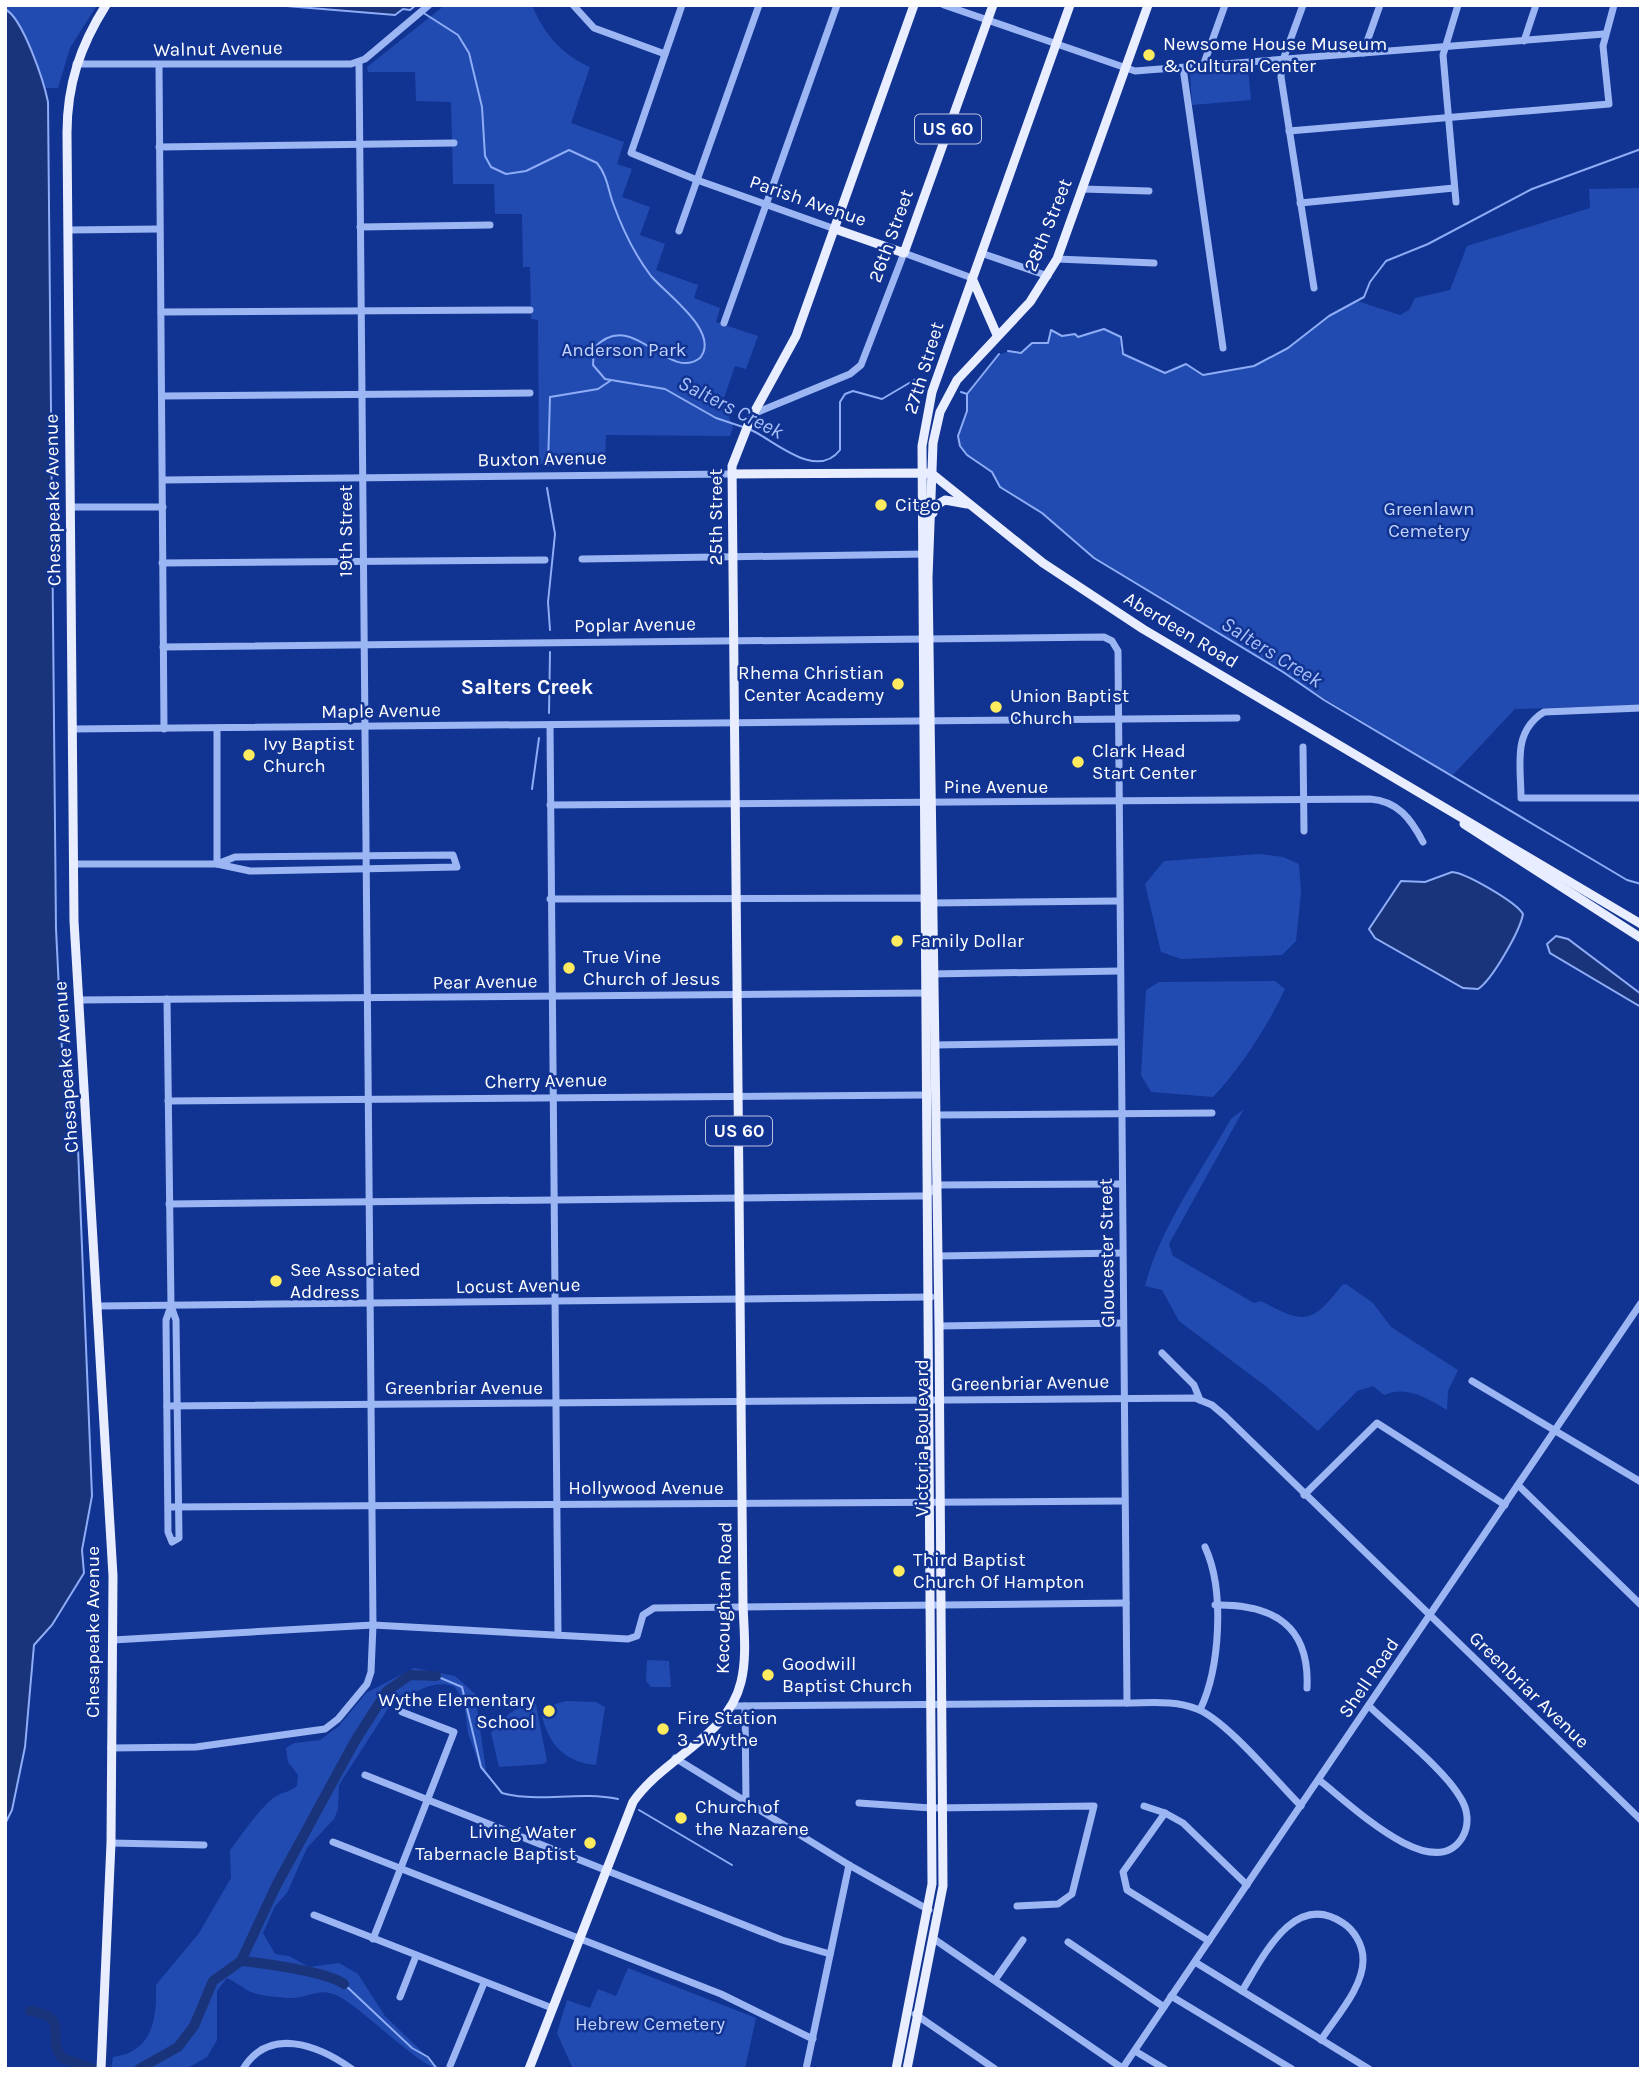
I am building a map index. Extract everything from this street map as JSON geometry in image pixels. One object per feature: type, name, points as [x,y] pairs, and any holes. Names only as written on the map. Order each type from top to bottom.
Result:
[{"type":"main road","name":"Chesapeake Avenue","points":[[101,2069],[111,1843],[113,1576],[73,864],[67,116],[76,64],[87,37],[106,5]]},
{"type":"main road","name":"25th Street","points":[[738,1064],[732,474],[741,436],[796,336],[914,5]]},
{"type":"main road","name":"26th Street","points":[[904,253],[993,5]]},
{"type":"main road","name":"27th Street","points":[[927,803],[927,410],[1070,5]]},
{"type":"main road","name":"28th Street","points":[[927,473],[935,433],[946,399],[972,360],[1030,302],[1057,260],[1148,5]]},
{"type":"main road","name":"Parish Avenue","points":[[835,229],[904,253]]},
{"type":"main road","points":[[972,278],[997,335]]},
{"type":"main road","name":"27th Street","points":[[925,554],[931,519],[927,473]]},
{"type":"main road","name":"Buxton Avenue","points":[[732,474],[927,473]]},
{"type":"main road","name":"Aberdeen Road","points":[[927,473],[1054,570],[1143,629],[1641,925]]},
{"type":"main road","points":[[931,519],[935,506],[941,501],[969,505]]},
{"type":"main road","name":"Victoria Boulevard","points":[[907,2069],[943,1886],[939,1297],[934,1045],[929,974],[927,803]]},
{"type":"main road","name":"Aberdeen Road","points":[[1434,803],[1492,845],[1641,938]]},
{"type":"main road","name":"Victoria Boulevard","points":[[896,2069],[929,1910],[931,1705],[925,1095],[930,993]]},
{"type":"main road","name":"Kecoughtan Road","points":[[529,2069],[633,1802],[653,1777],[710,1732],[731,1706],[741,1680],[743,1503],[738,1064]]},
{"type":"street","points":[[359,62],[429,5]]},
{"type":"street","points":[[573,5],[583,19],[601,31],[665,54],[682,5]]},
{"type":"street","points":[[679,231],[759,5]]},
{"type":"street","points":[[724,323],[837,5]]},
{"type":"street","points":[[944,5],[1125,70],[1183,68],[1604,34]]},
{"type":"street","points":[[1203,66],[1225,5]]},
{"type":"street","points":[[1303,5],[1283,60],[1281,77],[1314,288]]},
{"type":"street","points":[[1363,53],[1380,5]]},
{"type":"street","points":[[1456,202],[1443,47],[1458,5]]},
{"type":"street","points":[[1524,41],[1536,5]]},
{"type":"street","points":[[1289,131],[1609,104],[1604,34],[1614,5]]},
{"type":"street","name":"Parish Avenue","points":[[665,54],[631,150],[633,155],[835,229]]},
{"type":"street","name":"Walnut Avenue","points":[[76,64],[159,66],[359,62]]},
{"type":"street","name":"19th Street","points":[[111,1748],[196,1747],[324,1729],[338,1719],[367,1684],[371,1672],[373,1625],[366,1099],[359,62]]},
{"type":"street","points":[[159,66],[164,729]]},
{"type":"street","points":[[1183,68],[1223,348]]},
{"type":"street","points":[[159,147],[454,143]]},
{"type":"street","points":[[1300,203],[1454,188]]},
{"type":"street","points":[[1082,189],[1149,191]]},
{"type":"street","points":[[360,227],[489,225]]},
{"type":"street","points":[[68,230],[159,229]]},
{"type":"street","name":"Parish Avenue","points":[[904,253],[972,278]]},
{"type":"street","name":"26th Street","points":[[751,417],[856,370],[864,359],[904,253]]},
{"type":"street","points":[[981,253],[1048,276]]},
{"type":"street","points":[[1057,260],[1154,263]]},
{"type":"street","points":[[161,312],[530,310]]},
{"type":"street","points":[[163,396],[530,393]]},
{"type":"street","name":"Buxton Avenue","points":[[163,480],[732,474]]},
{"type":"street","points":[[70,507],[163,508]]},
{"type":"street","points":[[582,559],[925,554]]},
{"type":"street","points":[[162,563],[545,560]]},
{"type":"street","name":"Poplar Avenue","points":[[163,647],[1108,638]]},
{"type":"street","name":"Gloucester Street","points":[[1108,638],[1118,651],[1121,1253],[1126,1398],[1124,1501],[1127,1703]]},
{"type":"street","points":[[1641,708],[1547,711],[1536,717],[1521,739],[1521,798],[1641,798]]},
{"type":"street","name":"Maple Avenue","points":[[72,729],[1237,718]]},
{"type":"street","points":[[550,725],[558,1635]]},
{"type":"street","points":[[217,729],[217,864]]},
{"type":"street","points":[[1303,747],[1304,831]]},
{"type":"street","name":"Pine Avenue","points":[[550,805],[1383,801],[1408,815],[1423,842]]},
{"type":"street","points":[[73,864],[217,864],[250,871],[457,867],[453,855],[235,857],[217,864]]},
{"type":"street","points":[[296,856],[298,870]]},
{"type":"street","points":[[550,899],[1119,901]]},
{"type":"street","points":[[929,974],[1120,971]]},
{"type":"street","name":"Pear Avenue","points":[[79,1000],[930,993]]},
{"type":"street","points":[[167,999],[171,1306],[176,1320],[179,1507],[179,1538],[172,1542],[168,1532],[166,1320],[171,1306]]},
{"type":"street","points":[[934,1045],[1120,1042]]},
{"type":"street","name":"Cherry Avenue","points":[[168,1101],[925,1095]]},
{"type":"street","points":[[936,1115],[1212,1113]]},
{"type":"street","points":[[169,1204],[926,1196],[937,1185],[1121,1184]]},
{"type":"street","points":[[938,1256],[1121,1253]]},
{"type":"street","name":"Locust Avenue","points":[[99,1306],[939,1297]]},
{"type":"street","name":"Shell Road","points":[[1122,2068],[1641,1303]]},
{"type":"street","points":[[939,1326],[1123,1323]]},
{"type":"street","points":[[1162,1353],[1194,1385],[1200,1400]]},
{"type":"street","points":[[1472,1381],[1641,1482]]},
{"type":"street","name":"Greenbriar Avenue","points":[[167,1406],[1126,1398],[1200,1400],[1212,1405],[1225,1416],[1641,1821]]},
{"type":"street","points":[[1304,1495],[1377,1423],[1505,1505]]},
{"type":"street","points":[[1518,1485],[1641,1605]]},
{"type":"street","name":"Hollywood Avenue","points":[[169,1507],[1124,1501]]},
{"type":"street","points":[[1200,1710],[1214,1675],[1213,1564],[1205,1547]]},
{"type":"street","points":[[113,1640],[373,1625],[631,1639],[639,1633],[643,1615],[650,1609],[743,1605],[1126,1602]]},
{"type":"street","points":[[1215,1605],[1243,1605],[1264,1609],[1277,1617],[1302,1644],[1307,1657],[1307,1688]]},
{"type":"street","points":[[731,1706],[1172,1703],[1200,1710],[1224,1729],[1301,1806]]},
{"type":"street","points":[[745,1706],[746,1802]]},
{"type":"street","points":[[1319,1780],[1408,1847],[1434,1854],[1454,1846],[1461,1839],[1467,1820],[1461,1798],[1369,1706]]},
{"type":"street","points":[[373,1939],[454,1732],[402,1712]]},
{"type":"street","points":[[675,1758],[849,1865],[929,1910]]},
{"type":"street","points":[[365,1775],[782,1940],[831,1954]]},
{"type":"street","points":[[859,1803],[931,1808],[1094,1806],[1072,1894],[1058,1904],[1017,1906]]},
{"type":"street","points":[[1144,1806],[1183,1823],[1247,1885]]},
{"type":"street","points":[[1165,1813],[1124,1872],[1127,1890],[1209,1941]]},
{"type":"street","points":[[333,1842],[722,1994],[813,2039]]},
{"type":"street","points":[[111,1843],[204,1845]]},
{"type":"street","points":[[806,2069],[849,1865]]},
{"type":"street","points":[[1242,1991],[1276,1937],[1290,1923],[1312,1913],[1333,1916],[1351,1928],[1363,1960],[1358,1982],[1321,2040]]},
{"type":"street","points":[[314,1915],[552,2008]]},
{"type":"street","points":[[934,1939],[1122,2068]]},
{"type":"street","points":[[995,1980],[1023,1940]]},
{"type":"street","points":[[1068,1942],[1164,2007]]},
{"type":"street","points":[[400,1997],[416,1956]]},
{"type":"street","points":[[1195,1962],[1369,2069]]},
{"type":"street","points":[[450,2066],[484,1983]]},
{"type":"street","points":[[1171,1996],[1292,2069]]},
{"type":"street","points":[[908,2010],[995,2069]]},
{"type":"street","points":[[243,2069],[258,2049],[272,2043],[288,2042],[318,2051],[352,2069]]},
{"type":"street","points":[[1135,2050],[1165,2069]]},
{"type":"green space","points":[[5,5],[97,5],[70,48],[58,88],[45,88],[19,26]]},
{"type":"green space","name":"Anderson Park","points":[[445,5],[532,5],[555,42],[570,56],[590,67],[571,123],[624,142],[617,164],[632,169],[622,197],[650,207],[640,235],[665,244],[656,270],[698,285],[694,298],[720,308],[716,322],[758,336],[746,369],[735,366],[724,398],[732,403],[729,417],[733,427],[730,436],[606,435],[605,463],[539,464],[538,320],[531,319],[530,267],[523,267],[522,214],[495,214],[494,184],[453,184],[451,102],[416,101],[415,72],[368,72],[367,67]]},
{"type":"green space","points":[[1248,67],[1251,100],[1192,105],[1190,73]]},
{"type":"green space","name":"Greenlawn Cemetery","points":[[1641,188],[1641,705],[1515,709],[1452,776],[1094,558],[1042,513],[1000,487],[992,472],[967,455],[960,446],[958,436],[967,411],[967,394],[998,355],[1010,351],[1022,352],[1034,342],[1048,343],[1051,330],[1060,336],[1075,334],[1078,337],[1095,330],[1112,332],[1122,339],[1120,350],[1123,354],[1165,373],[1186,364],[1203,375],[1254,366],[1288,348],[1329,316],[1357,301],[1400,315],[1409,310],[1415,298],[1450,290],[1467,246],[1590,208],[1589,189]]},
{"type":"green space","points":[[1260,854],[1283,857],[1299,864],[1301,893],[1296,941],[1282,955],[1181,959],[1161,952],[1145,884],[1164,861]]},
{"type":"green space","points":[[1275,981],[1285,989],[1278,1003],[1244,1059],[1213,1097],[1151,1092],[1141,1075],[1146,990],[1159,982]]},
{"type":"green space","points":[[1244,1109],[1169,1244],[1173,1256],[1254,1303],[1261,1301],[1298,1317],[1314,1314],[1346,1284],[1373,1303],[1391,1327],[1458,1370],[1448,1391],[1447,1410],[1417,1394],[1401,1391],[1384,1395],[1373,1386],[1357,1391],[1318,1431],[1268,1388],[1179,1321],[1162,1290],[1145,1286],[1160,1243],[1182,1201],[1231,1119]]},
{"type":"green space","points":[[647,1660],[669,1661],[671,1687],[651,1687],[646,1681]]},
{"type":"green space","points":[[414,1668],[455,1676],[475,1694],[486,1770],[481,1770],[468,1733],[464,1701],[454,1686],[429,1686],[393,1701],[339,1785],[338,1809],[334,1819],[307,1848],[287,1893],[275,1906],[263,1933],[275,1954],[289,1956],[309,1967],[339,1963],[358,1974],[385,2016],[440,2069],[420,2060],[350,2004],[333,1994],[320,1992],[299,1998],[266,1996],[251,1992],[227,1978],[217,1991],[217,2040],[207,2057],[186,2069],[111,2069],[113,2057],[137,2048],[150,2032],[156,1985],[199,1933],[231,1878],[230,1850],[266,1805],[275,1797],[297,1786],[298,1775],[288,1762],[286,1748],[294,1743],[320,1740],[339,1726],[366,1693]]},
{"type":"green space","points":[[566,1701],[596,1702],[605,1707],[596,1765],[574,1760],[565,1754],[546,1730],[541,1708]]},
{"type":"green space","points":[[536,1704],[547,1761],[544,1764],[499,1767],[491,1733],[510,1713]]},
{"type":"green space","name":"Hebrew Cemetery","points":[[628,1968],[756,2018],[745,2069],[573,2069],[557,2033],[567,2000],[590,2008],[598,1989],[616,1996]]},
{"type":"shaded area","points":[[274,5],[416,5],[395,15]]},
{"type":"shaded area","points":[[5,9],[12,15],[25,37],[48,102],[56,929],[63,1070],[72,1096],[78,1148],[92,1496],[82,1550],[84,1573],[52,1625],[34,1645],[25,1747],[12,1810],[5,1824]]},
{"type":"shaded area","points":[[1452,872],[1490,889],[1523,914],[1505,954],[1491,976],[1478,989],[1463,988],[1375,938],[1369,929],[1401,881],[1425,882]]},
{"type":"shaded area","points":[[1556,936],[1568,939],[1641,994],[1641,1007],[1550,953],[1547,944]]},
{"type":"waterway","name":"Salters Creek","points":[[422,12],[458,35],[469,53],[482,107],[485,156],[491,167],[506,174],[526,171],[569,150],[597,163],[629,241],[651,276],[689,314],[703,337],[705,348],[700,358],[688,363],[675,361],[636,339],[622,335],[608,337],[594,348],[593,365],[605,379],[665,389],[716,418],[743,427]]},
{"type":"waterway","points":[[1008,351],[1021,353],[1032,343],[1048,343],[1051,330],[1062,336],[1075,334],[1078,337],[1104,329],[1121,337],[1123,354],[1165,373],[1186,364],[1203,375],[1254,366],[1288,348],[1329,316],[1364,297],[1370,282],[1386,261],[1428,244],[1532,189],[1641,149]]},
{"type":"waterway","points":[[967,394],[999,354]]},
{"type":"waterway","name":"Salters Creek","points":[[751,430],[807,460],[830,458],[840,450],[840,402],[845,394],[853,391],[882,399],[916,379],[925,379]]},
{"type":"waterway","points":[[548,465],[550,397],[598,389],[610,381]]},
{"type":"waterway","name":"Salters Creek","points":[[961,392],[967,394],[967,411],[958,436],[960,446],[967,455],[992,472],[1000,487],[1042,513],[1094,558],[1283,672],[1324,700],[1627,880],[1641,884]]},
{"type":"waterway","points":[[547,488],[555,534],[548,602],[550,630]]},
{"type":"waterway","points":[[549,713],[550,652]]},
{"type":"waterway","points":[[532,789],[539,738]]},
{"type":"waterway","points":[[139,2069],[178,2047],[194,2026],[213,1981],[241,1961],[276,1886],[355,1741],[387,1691],[410,1675],[436,1676]]},
{"type":"waterway","points":[[436,1676],[462,1687],[481,1767],[502,1793],[529,1797],[588,1796],[618,1799]]},
{"type":"waterway","points":[[639,1810],[732,1865]]},
{"type":"waterway","points":[[241,1961],[310,1972],[344,1984]]},
{"type":"waterway","points":[[344,1984],[412,2048],[428,2057],[437,2069]]},
{"type":"waterway","points":[[30,2011],[43,2014],[54,2023],[57,2050],[62,2058],[93,2069]]},
{"type":"place","name":"Newsome House Museum & Cultural Center","points":[[1149,55]]},
{"type":"place","name":"Citgo","points":[[881,505]]},
{"type":"place","name":"Rhema Christian Center Academy","points":[[898,684]]},
{"type":"place","name":"Union Baptist Church","points":[[996,707]]},
{"type":"place","name":"Ivy Baptist Church","points":[[249,755]]},
{"type":"place","name":"Clark Head Start Center","points":[[1078,762]]},
{"type":"place","name":"Family Dollar","points":[[897,941]]},
{"type":"place","name":"True Vine Church of Jesus","points":[[569,968]]},
{"type":"place","name":"See Associated Address","points":[[276,1281]]},
{"type":"place","name":"Third Baptist Church Of Hampton","points":[[899,1571]]},
{"type":"place","name":"Goodwill Baptist Church","points":[[768,1675]]},
{"type":"place","name":"Wythe Elementary School","points":[[549,1711]]},
{"type":"place","name":"Fire Station 3 - Wythe","points":[[663,1729]]},
{"type":"place","name":"Church of the Nazarene","points":[[681,1818]]},
{"type":"place","name":"Living Water Tabernacle Baptist","points":[[590,1843]]},
{"type":"district","name":"Salters Creek","points":[[527,687]]}]
